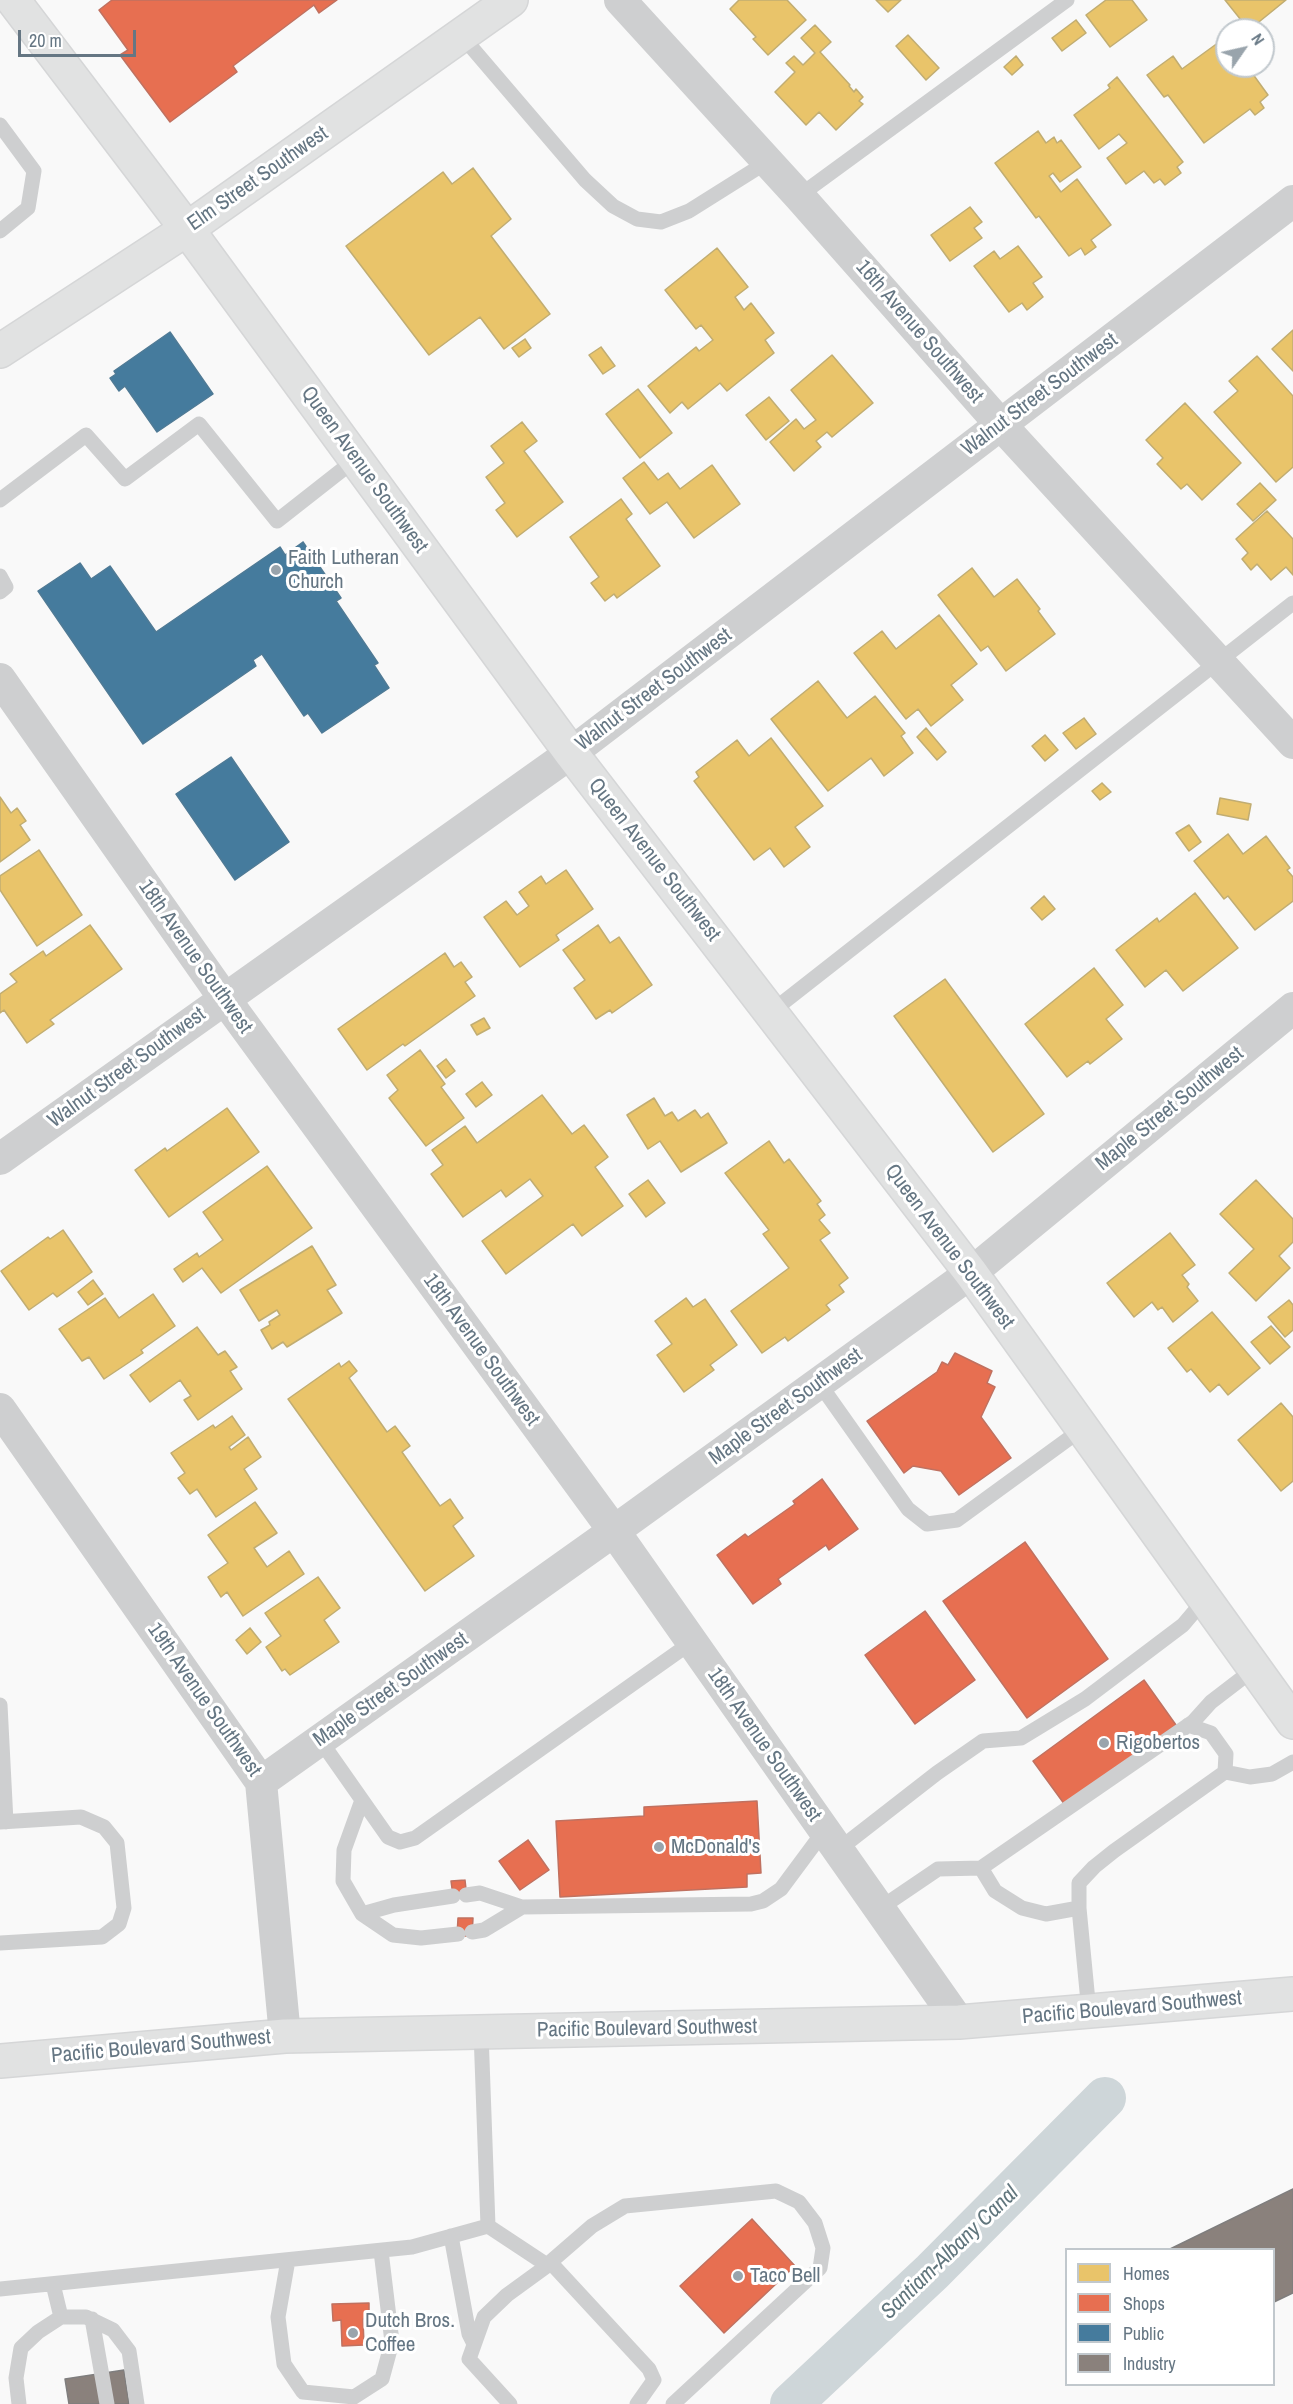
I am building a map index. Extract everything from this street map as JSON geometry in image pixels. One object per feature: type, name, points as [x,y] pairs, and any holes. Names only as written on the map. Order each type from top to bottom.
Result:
[{"type":"main road","name":"Queen Avenue Southwest","points":[[13,0],[187,229],[572,753],[971,1273],[1293,1722]]},
{"type":"main road","name":"Elm Street Southwest","points":[[2,346],[187,229],[511,0]]},
{"type":"main road","name":"Pacific Boulevard Southwest","points":[[0,2061],[285,2036],[959,2022],[1293,1994]]},
{"type":"street","name":"16th Avenue Southwest","points":[[620,0],[799,196],[1001,425],[1293,743]]},
{"type":"street","name":"Walnut Street Southwest","points":[[0,1159],[572,753],[1293,201]]},
{"type":"street","name":"18th Avenue Southwest","points":[[0,679],[224,998],[614,1531],[959,2022]]},
{"type":"street","name":"Maple Street Southwest","points":[[261,1782],[971,1273],[1293,1008]]},
{"type":"street","name":"19th Avenue Southwest","points":[[0,1409],[261,1782],[285,2036]]},
{"type":"lane","points":[[799,196],[1067,0]]},
{"type":"lane","points":[[461,35],[585,180],[612,206],[637,219],[661,222],[689,212],[767,162]]},
{"type":"lane","points":[[0,125],[34,171],[28,208],[0,231]]},
{"type":"lane","points":[[0,500],[87,435],[125,479],[199,424],[278,521],[356,459]]},
{"type":"lane","points":[[771,1012],[1293,603]]},
{"type":"lane","points":[[819,1383],[908,1509],[927,1524],[957,1520],[1082,1429]]},
{"type":"lane","points":[[362,1914],[394,1905],[480,1893],[522,1907],[751,1904],[763,1901],[780,1889],[831,1840],[983,1741],[1021,1738],[1085,1699],[1183,1625],[1205,1599]]},
{"type":"lane","points":[[320,1740],[388,1837],[400,1842],[415,1838],[692,1642]]},
{"type":"lane","points":[[879,1909],[938,1869],[981,1868],[1188,1725],[1211,1702],[1254,1669]]},
{"type":"lane","points":[[0,1705],[3,1822],[81,1817],[104,1827],[117,1843],[124,1908],[118,1924],[102,1937],[0,1943]]},
{"type":"lane","points":[[1188,1725],[1211,1733],[1226,1754],[1225,1772]]},
{"type":"lane","points":[[1089,2012],[1078,1908],[1079,1883],[1094,1867],[1225,1772],[1250,1778],[1272,1774],[1293,1762]]},
{"type":"lane","points":[[362,1800],[344,1850],[343,1881],[362,1914],[393,1935],[421,1938],[484,1930],[522,1907]]},
{"type":"lane","points":[[981,1868],[995,1891],[1022,1908],[1046,1914],[1078,1908]]},
{"type":"lane","points":[[481,2032],[488,2226]]},
{"type":"lane","points":[[0,2289],[412,2247],[488,2226],[547,2265],[592,2226],[625,2206],[776,2191],[799,2202],[815,2223],[823,2248],[820,2268],[673,2404]]},
{"type":"lane","points":[[451,2236],[469,2334],[474,2344]]},
{"type":"lane","points":[[288,2260],[278,2317],[284,2364],[303,2392],[354,2397],[382,2379],[392,2342],[381,2251]]},
{"type":"lane","points":[[510,2404],[469,2359],[484,2317],[507,2295],[551,2263],[649,2369],[654,2380],[637,2404]]},
{"type":"lane","points":[[53,2284],[61,2317]]},
{"type":"lane","points":[[19,2404],[15,2378],[21,2348],[38,2332],[61,2317],[86,2317],[113,2330],[129,2351],[137,2404]]},
{"type":"lane","points":[[92,2319],[107,2404]]},
{"type":"building: Homes","points":[[739,0],[787,0],[806,20],[768,55],[753,39],[756,37],[730,9]]},
{"type":"building: Homes","points":[[876,0],[901,0],[888,12]]},
{"type":"building: Homes","points":[[1106,0],[1132,0],[1147,20],[1110,47],[1086,15]]},
{"type":"building: Homes","points":[[1225,0],[1286,0],[1264,18],[1239,18]]},
{"type":"building: Homes","points":[[1076,20],[1086,33],[1062,51],[1052,38]]},
{"type":"building: Homes","points":[[815,25],[831,42],[820,52],[854,92],[856,89],[863,97],[859,101],[863,104],[836,130],[819,112],[806,125],[775,92],[795,72],[786,63],[794,56],[803,65],[815,53],[801,38]]},
{"type":"building: Homes","points":[[908,35],[939,68],[926,80],[896,46]]},
{"type":"building: Homes","points":[[1215,45],[1215,78],[1256,78],[1268,95],[1260,102],[1264,108],[1255,115],[1250,109],[1204,143],[1168,95],[1164,97],[1147,75],[1173,56],[1182,69]]},
{"type":"building: Homes","points":[[1016,56],[1023,65],[1012,75],[1004,67]]},
{"type":"building: Homes","points":[[1117,77],[1183,162],[1177,167],[1181,173],[1165,185],[1160,179],[1154,183],[1144,171],[1126,184],[1107,158],[1127,143],[1119,134],[1099,149],[1074,115],[1110,88],[1108,85]]},
{"type":"building: Homes","points":[[1038,131],[1046,143],[1054,137],[1057,143],[1061,140],[1081,167],[1060,182],[1053,173],[1049,176],[1061,192],[1077,179],[1111,225],[1091,240],[1096,247],[1085,255],[1081,248],[1069,256],[1039,216],[1036,218],[995,163]]},
{"type":"building: Homes","points":[[473,168],[511,219],[491,236],[550,314],[504,349],[480,317],[429,355],[346,246],[443,172],[452,184]]},
{"type":"building: Homes","points":[[970,207],[982,222],[974,228],[982,238],[950,261],[931,235]]},
{"type":"building: Homes","points":[[1018,246],[1042,277],[1033,283],[1043,297],[1027,310],[1022,303],[1009,312],[974,266],[994,251],[1000,259]]},
{"type":"building: Homes","points":[[717,248],[748,287],[735,297],[744,310],[751,303],[774,333],[765,340],[774,353],[727,391],[720,383],[688,409],[682,402],[670,413],[648,386],[696,347],[699,351],[713,340],[701,325],[696,329],[665,290]]},
{"type":"building: Homes","points":[[1293,330],[1293,371],[1272,349]]},
{"type":"building: Homes","points":[[525,339],[531,348],[519,357],[512,348]]},
{"type":"building: Homes","points":[[601,347],[615,366],[603,374],[589,355]]},
{"type":"building: Homes","points":[[832,355],[873,403],[832,437],[827,432],[816,441],[821,447],[794,471],[770,442],[796,419],[804,429],[816,420],[791,390]]},
{"type":"building: Homes","points":[[1257,356],[1293,396],[1293,467],[1276,482],[1214,412],[1238,391],[1229,381]]},
{"type":"building: Homes","points":[[638,389],[672,433],[640,458],[606,414]]},
{"type":"building: Homes","points":[[769,397],[789,421],[766,440],[746,415]]},
{"type":"building: Homes","points":[[1185,403],[1241,463],[1202,500],[1187,484],[1181,489],[1157,464],[1163,458],[1146,440]]},
{"type":"building: Homes","points":[[522,422],[537,441],[524,451],[563,502],[517,537],[496,510],[505,503],[486,477],[504,463],[491,446]]},
{"type":"building: Homes","points":[[644,462],[658,480],[668,473],[680,489],[712,465],[740,504],[694,538],[667,502],[650,514],[623,478]]},
{"type":"building: Homes","points":[[1260,483],[1276,500],[1253,521],[1237,504]]},
{"type":"building: Homes","points":[[621,499],[632,514],[626,519],[660,566],[617,598],[614,594],[605,601],[591,583],[599,577],[570,537]]},
{"type":"building: Homes","points":[[1267,511],[1293,539],[1293,575],[1286,567],[1271,580],[1257,564],[1251,570],[1242,559],[1248,553],[1236,539]]},
{"type":"building: Homes","points":[[972,568],[994,597],[1017,579],[1040,609],[1038,611],[1055,634],[1006,671],[988,646],[981,651],[938,595]]},
{"type":"building: Homes","points":[[939,615],[977,664],[951,685],[963,700],[931,726],[918,709],[906,719],[854,653],[882,631],[896,649]]},
{"type":"building: Homes","points":[[818,681],[847,718],[875,696],[905,733],[901,736],[913,753],[884,776],[871,758],[828,791],[771,719]]},
{"type":"building: Homes","points":[[1084,718],[1096,734],[1076,749],[1063,733]]},
{"type":"building: Homes","points":[[926,728],[946,752],[937,760],[917,737]]},
{"type":"building: Homes","points":[[1045,735],[1058,750],[1045,761],[1032,746]]},
{"type":"building: Homes","points":[[771,738],[823,806],[795,827],[810,847],[784,867],[770,848],[754,860],[694,781],[699,777],[696,772],[737,740],[749,756]]},
{"type":"building: Homes","points":[[1102,783],[1111,792],[1100,800],[1092,791]]},
{"type":"building: Homes","points":[[0,797],[11,813],[17,808],[26,821],[20,825],[30,840],[0,862]]},
{"type":"building: Homes","points":[[1220,798],[1251,804],[1248,820],[1217,814]]},
{"type":"building: Homes","points":[[1189,825],[1201,842],[1189,851],[1176,833]]},
{"type":"building: Homes","points":[[1228,834],[1243,854],[1266,836],[1290,868],[1287,870],[1293,877],[1293,901],[1255,930],[1228,896],[1224,899],[1194,861]]},
{"type":"building: Homes","points":[[39,850],[82,915],[37,946],[0,890],[0,876]]},
{"type":"building: Homes","points":[[566,870],[593,909],[556,935],[559,940],[520,967],[484,917],[506,901],[517,915],[529,906],[519,892],[541,876],[546,884]]},
{"type":"building: Homes","points":[[1195,893],[1238,948],[1183,991],[1166,970],[1145,987],[1116,950],[1157,918],[1159,922]]},
{"type":"building: Homes","points":[[1044,896],[1055,909],[1042,920],[1031,908]]},
{"type":"building: Homes","points":[[90,925],[122,969],[50,1020],[54,1024],[27,1043],[4,1010],[0,1013],[0,994],[17,982],[10,974],[43,951],[46,956]]},
{"type":"building: Homes","points":[[598,925],[610,943],[619,937],[652,985],[612,1013],[610,1010],[596,1019],[574,988],[585,980],[563,950]]},
{"type":"building: Homes","points":[[445,953],[454,967],[461,962],[472,977],[465,982],[475,996],[367,1070],[338,1029]]},
{"type":"building: Homes","points":[[1094,968],[1123,1005],[1106,1019],[1122,1039],[1090,1064],[1088,1061],[1067,1077],[1025,1024]]},
{"type":"building: Homes","points":[[945,979],[1044,1114],[993,1152],[894,1016]]},
{"type":"building: Homes","points":[[484,1018],[490,1028],[477,1035],[471,1025]]},
{"type":"building: Homes","points":[[420,1050],[445,1084],[441,1087],[464,1118],[426,1146],[389,1098],[398,1090],[387,1075]]},
{"type":"building: Homes","points":[[446,1059],[455,1071],[446,1078],[437,1066]]},
{"type":"building: Homes","points":[[482,1082],[492,1095],[476,1107],[466,1094]]},
{"type":"building: Homes","points":[[542,1095],[572,1134],[584,1125],[608,1157],[595,1167],[623,1206],[582,1236],[573,1224],[506,1274],[482,1241],[543,1196],[530,1179],[506,1197],[501,1190],[463,1217],[431,1174],[443,1165],[432,1150],[465,1126],[477,1143]]},
{"type":"building: Homes","points":[[654,1098],[665,1116],[672,1112],[678,1121],[695,1110],[701,1118],[708,1113],[727,1143],[681,1172],[660,1141],[648,1149],[627,1115]]},
{"type":"building: Homes","points":[[227,1108],[259,1152],[169,1217],[135,1170],[165,1148],[167,1151]]},
{"type":"building: Homes","points":[[769,1141],[784,1163],[789,1159],[821,1201],[817,1204],[825,1215],[819,1220],[830,1233],[820,1240],[848,1278],[839,1285],[844,1292],[826,1305],[830,1310],[788,1341],[785,1337],[762,1353],[731,1311],[789,1268],[763,1234],[769,1230],[725,1173]]},
{"type":"building: Homes","points":[[267,1166],[312,1228],[221,1293],[202,1268],[183,1282],[174,1269],[197,1253],[199,1257],[223,1240],[203,1212]]},
{"type":"building: Homes","points":[[648,1180],[665,1203],[646,1217],[629,1194]]},
{"type":"building: Homes","points":[[1256,1180],[1293,1219],[1293,1242],[1279,1256],[1290,1268],[1256,1301],[1229,1273],[1254,1249],[1220,1214]]},
{"type":"building: Homes","points":[[63,1230],[92,1272],[57,1297],[53,1293],[29,1310],[1,1271],[48,1237],[50,1239]]},
{"type":"building: Homes","points":[[1170,1233],[1195,1265],[1182,1275],[1189,1284],[1187,1287],[1198,1301],[1173,1322],[1162,1307],[1158,1310],[1152,1302],[1134,1317],[1107,1283]]},
{"type":"building: Homes","points":[[312,1246],[336,1285],[327,1290],[342,1313],[287,1347],[283,1342],[272,1349],[261,1330],[280,1315],[277,1310],[259,1321],[240,1290]]},
{"type":"building: Homes","points":[[93,1280],[103,1294],[88,1305],[78,1292]]},
{"type":"building: Homes","points":[[153,1294],[175,1326],[141,1350],[143,1353],[104,1379],[89,1357],[82,1361],[59,1329],[105,1298],[119,1318]]},
{"type":"building: Homes","points":[[686,1298],[693,1307],[705,1299],[737,1345],[710,1365],[714,1370],[684,1392],[657,1355],[672,1344],[655,1321]]},
{"type":"building: Homes","points":[[1289,1300],[1293,1305],[1293,1330],[1285,1337],[1268,1317]]},
{"type":"building: Homes","points":[[1212,1312],[1260,1368],[1228,1395],[1219,1384],[1210,1392],[1191,1369],[1187,1372],[1168,1348]]},
{"type":"building: Homes","points":[[1271,1326],[1290,1347],[1270,1364],[1251,1342]]},
{"type":"building: Homes","points":[[197,1327],[218,1355],[225,1351],[237,1367],[230,1371],[242,1389],[198,1420],[184,1400],[191,1396],[180,1380],[150,1402],[130,1375]]},
{"type":"building: Homes","points":[[349,1361],[357,1371],[349,1378],[387,1432],[395,1426],[410,1446],[402,1452],[440,1506],[450,1499],[463,1518],[453,1526],[474,1556],[425,1591],[288,1399],[339,1363],[341,1367]]},
{"type":"building: Homes","points":[[1281,1403],[1293,1417],[1293,1481],[1281,1491],[1238,1440]]},
{"type":"building: Homes","points":[[232,1416],[245,1435],[229,1447],[231,1450],[248,1437],[261,1457],[244,1469],[257,1489],[216,1517],[197,1489],[190,1494],[178,1478],[185,1473],[171,1453],[213,1425],[215,1428]]},
{"type":"building: Homes","points":[[255,1502],[277,1533],[254,1548],[267,1567],[289,1551],[304,1574],[243,1616],[227,1592],[221,1597],[208,1577],[228,1563],[208,1535]]},
{"type":"building: Homes","points":[[318,1577],[340,1608],[324,1620],[339,1642],[290,1675],[285,1669],[282,1671],[266,1647],[281,1636],[265,1613]]},
{"type":"building: Homes","points":[[250,1628],[261,1642],[247,1654],[236,1640]]},
{"type":"building: Shops","points":[[112,0],[337,0],[319,13],[314,5],[233,66],[237,72],[170,122],[120,55],[128,50],[99,10]]},
{"type":"building: Shops","points":[[955,1353],[992,1371],[987,1383],[995,1387],[981,1417],[1011,1458],[959,1495],[941,1471],[913,1466],[904,1473],[867,1421],[937,1372],[942,1362],[948,1365]]},
{"type":"building: Shops","points":[[822,1479],[858,1529],[829,1550],[826,1545],[778,1579],[781,1584],[753,1604],[717,1555],[745,1534],[748,1537],[795,1504],[793,1501]]},
{"type":"building: Shops","points":[[1025,1542],[1108,1659],[1027,1718],[943,1601]]},
{"type":"building: Shops","points":[[925,1611],[975,1680],[915,1724],[865,1655]]},
{"type":"building: Shops","name":"Rigobertos","points":[[1144,1680],[1176,1725],[1065,1805],[1033,1761]]},
{"type":"building: Shops","name":"McDonald's","points":[[757,1801],[761,1873],[747,1874],[747,1887],[560,1897],[556,1821],[644,1816],[644,1807]]},
{"type":"building: Shops","points":[[528,1840],[549,1870],[520,1890],[499,1861]]},
{"type":"building: Shops","points":[[465,1880],[467,1898],[453,1896],[451,1881]]},
{"type":"building: Shops","points":[[458,1918],[473,1918],[472,1936],[457,1936]]},
{"type":"building: Shops","name":"Taco Bell","points":[[752,2219],[795,2266],[724,2333],[680,2286]]},
{"type":"building: Shops","name":"Dutch Bros. Coffee","points":[[369,2303],[369,2319],[363,2319],[364,2345],[342,2346],[341,2320],[333,2321],[332,2304]]},
{"type":"building: Public","points":[[170,332],[213,394],[157,432],[125,386],[119,391],[110,378],[116,374],[114,371]]},
{"type":"building: Public","points":[[303,542],[341,598],[336,601],[378,663],[374,665],[389,688],[322,733],[308,713],[304,716],[262,654],[253,660],[256,666],[143,744],[38,591],[80,563],[91,579],[110,566],[156,632],[280,547],[285,555]]},
{"type":"building: Public","points":[[231,757],[289,842],[235,880],[176,794]]},
{"type":"building: Industry","points":[[1293,2189],[1293,2293],[1275,2302],[1275,2248],[1172,2248]]},
{"type":"building: Industry","points":[[124,2370],[129,2404],[69,2404],[65,2379]]},
{"type":"waterway","name":"Santiam-Albany Canal","points":[[791,2404],[932,2272],[1105,2098]]},
{"type":"place","name":"Faith Lutheran Church","points":[[276,570]]},
{"type":"place","name":"Rigobertos","points":[[1104,1743]]},
{"type":"place","name":"McDonald's","points":[[659,1847]]},
{"type":"place","name":"Taco Bell","points":[[738,2276]]},
{"type":"place","name":"Dutch Bros. Coffee","points":[[353,2333]]}]
